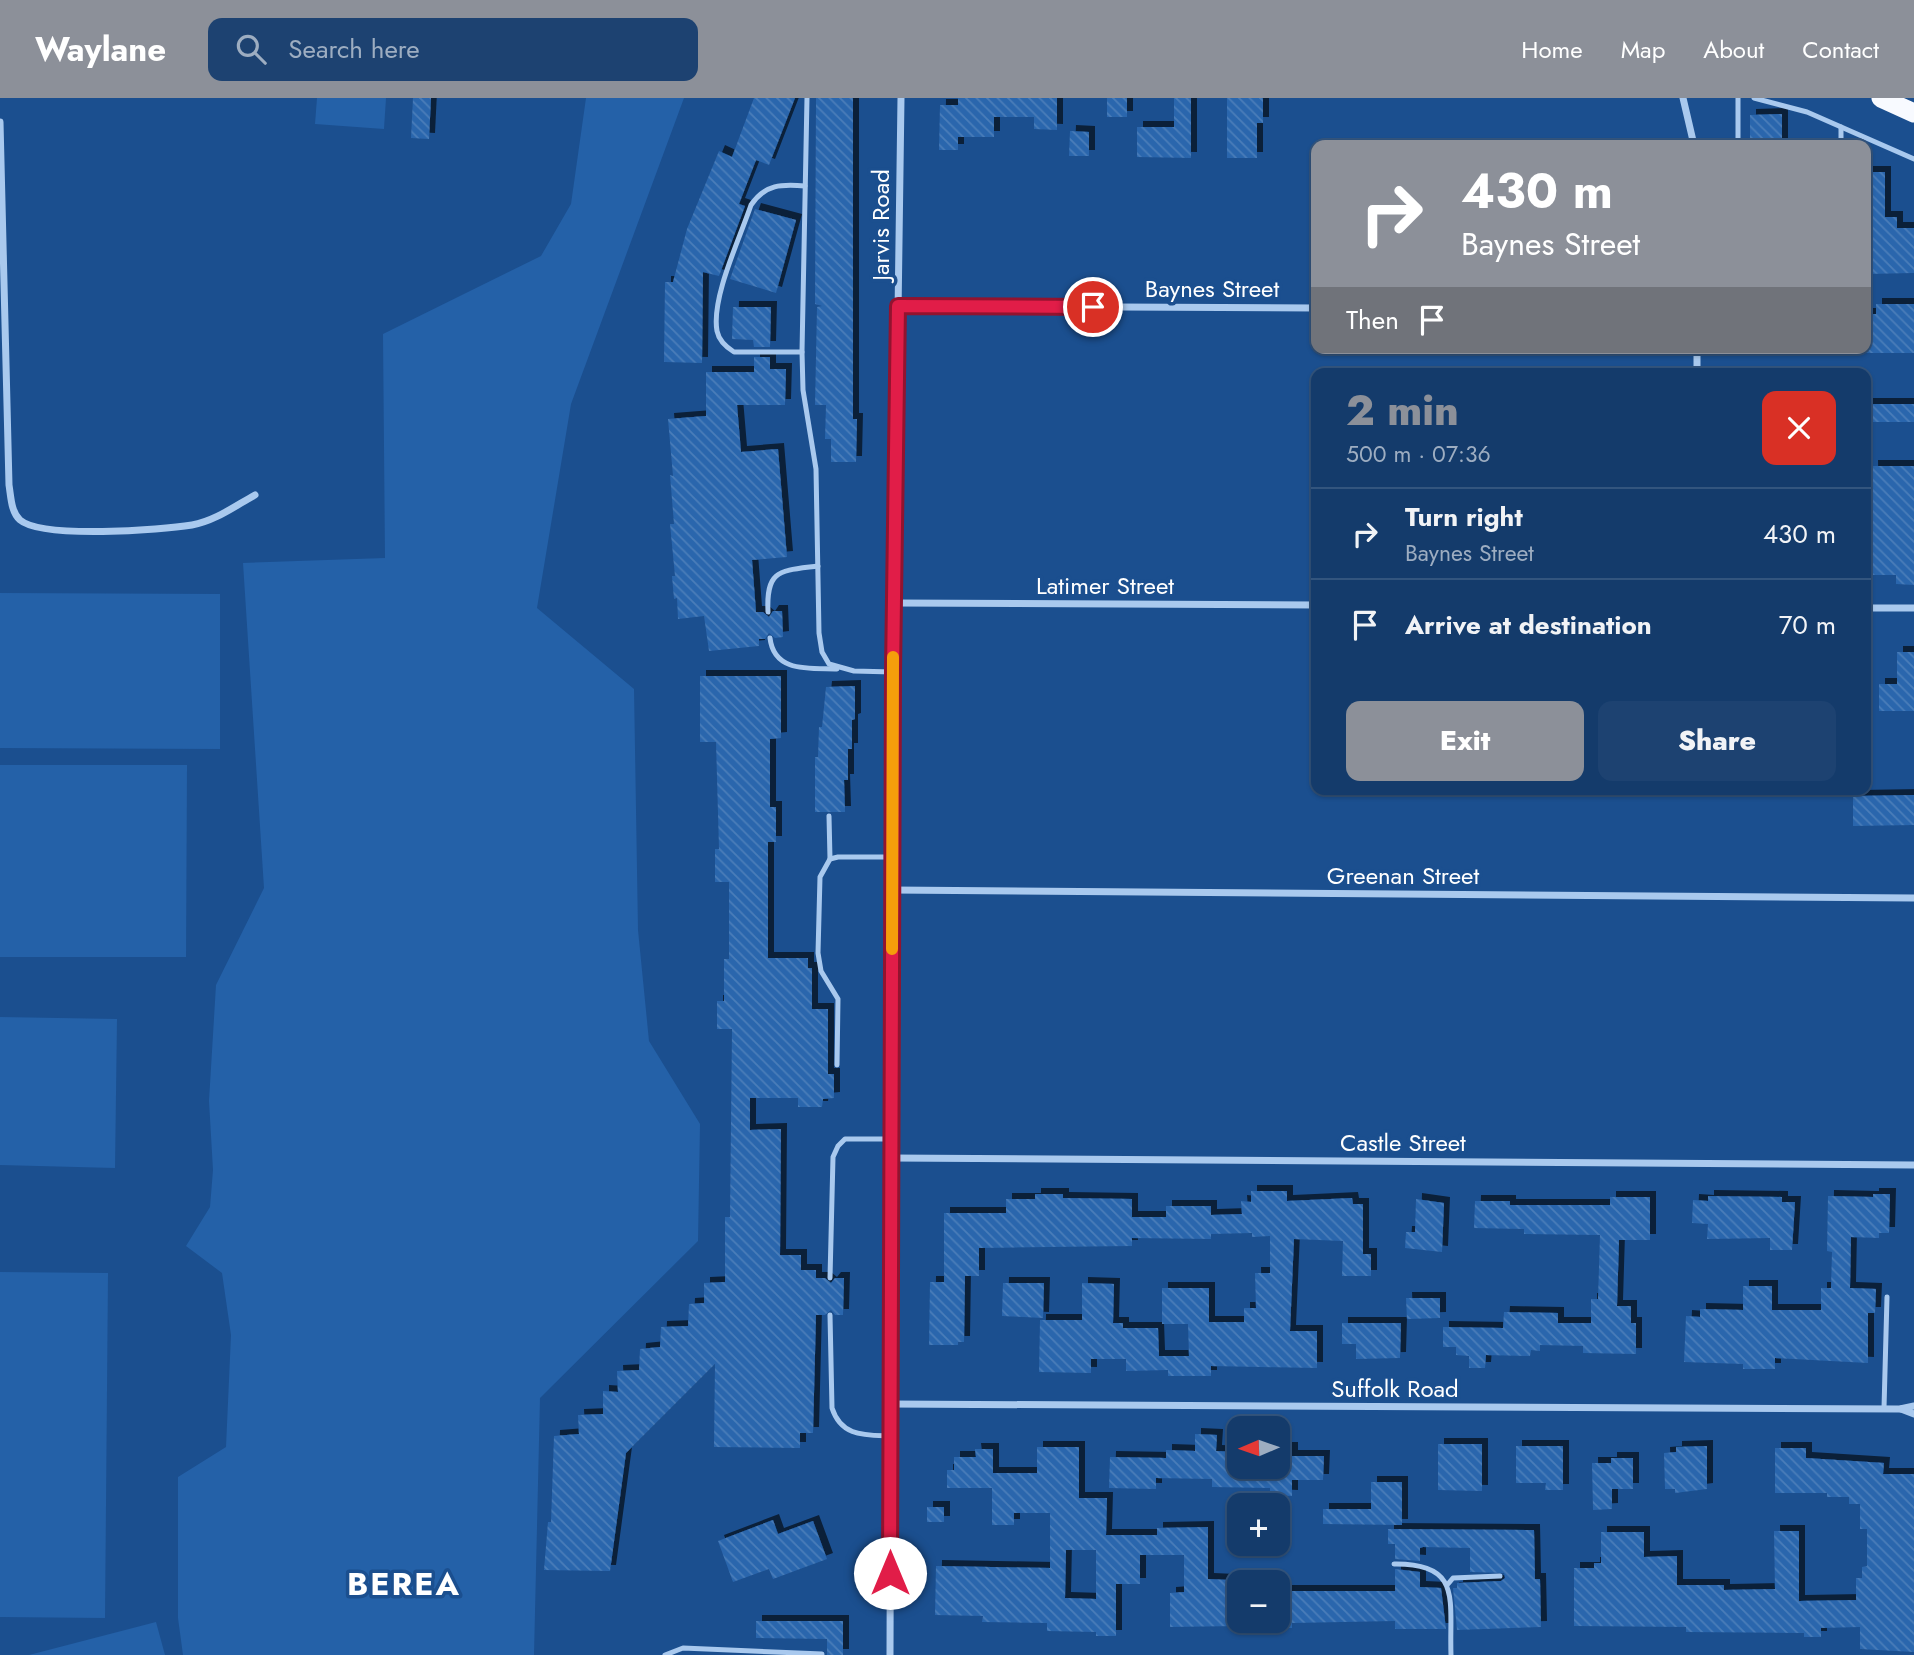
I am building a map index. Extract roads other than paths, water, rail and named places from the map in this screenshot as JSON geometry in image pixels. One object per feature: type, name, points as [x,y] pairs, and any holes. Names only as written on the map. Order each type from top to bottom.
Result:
[{"type":"highway","points":[[1881,98],[1914,113]]},
{"type":"street","name":"Jarvis Road","points":[[890,1655],[893,672],[901,98]]},
{"type":"street","points":[[1683,98],[1693,140]]},
{"type":"street","points":[[0,122],[9,485],[13,508],[20,520],[34,528],[63,532],[192,525],[225,513],[255,495]]},
{"type":"street","name":"Baynes Street","points":[[898,306],[1311,308]]},
{"type":"street","name":"Latimer Street","points":[[894,603],[1311,605]]},
{"type":"street","points":[[1871,608],[1914,608]]},
{"type":"street","name":"Greenan Street","points":[[892,890],[1914,898]]},
{"type":"street","name":"Castle Street","points":[[891,1158],[1914,1165]]},
{"type":"street","name":"Suffolk Road","points":[[890,1404],[1900,1409],[1914,1406]]},
{"type":"street","name":"Suffolk Road","points":[[1900,1409],[1914,1414]]},
{"type":"lane","points":[[807,98],[802,352],[805,408],[816,469],[822,652],[829,664],[840,669]]},
{"type":"lane","points":[[1738,98],[1738,140]]},
{"type":"lane","points":[[1754,98],[1773,101],[1871,140]]},
{"type":"lane","points":[[1841,127],[1841,140]]},
{"type":"lane","points":[[1871,140],[1914,159]]},
{"type":"lane","points":[[802,352],[734,352],[724,346],[717,333],[717,316],[751,205],[765,189],[780,185],[805,186]]},
{"type":"lane","points":[[768,612],[769,582],[775,575],[785,570],[818,566]]},
{"type":"lane","points":[[769,638],[772,653],[783,664],[798,668],[893,672]]},
{"type":"lane","points":[[829,816],[830,859],[820,877],[818,953],[821,971],[838,999],[837,1065]]},
{"type":"lane","points":[[830,859],[892,858]]},
{"type":"lane","points":[[830,1278],[833,1157],[845,1139],[892,1139]]},
{"type":"lane","points":[[1884,1408],[1887,1297]]},
{"type":"lane","points":[[830,1315],[832,1408],[836,1419],[842,1428],[856,1434],[890,1436]]},
{"type":"lane","points":[[1394,1564],[1429,1567],[1440,1573],[1448,1584],[1451,1655]]},
{"type":"lane","points":[[1448,1584],[1453,1578],[1500,1576]]},
{"type":"lane","points":[[665,1655],[683,1648],[822,1654]]},
{"type":"district","name":"BEREA","points":[[404,1584]]}]
